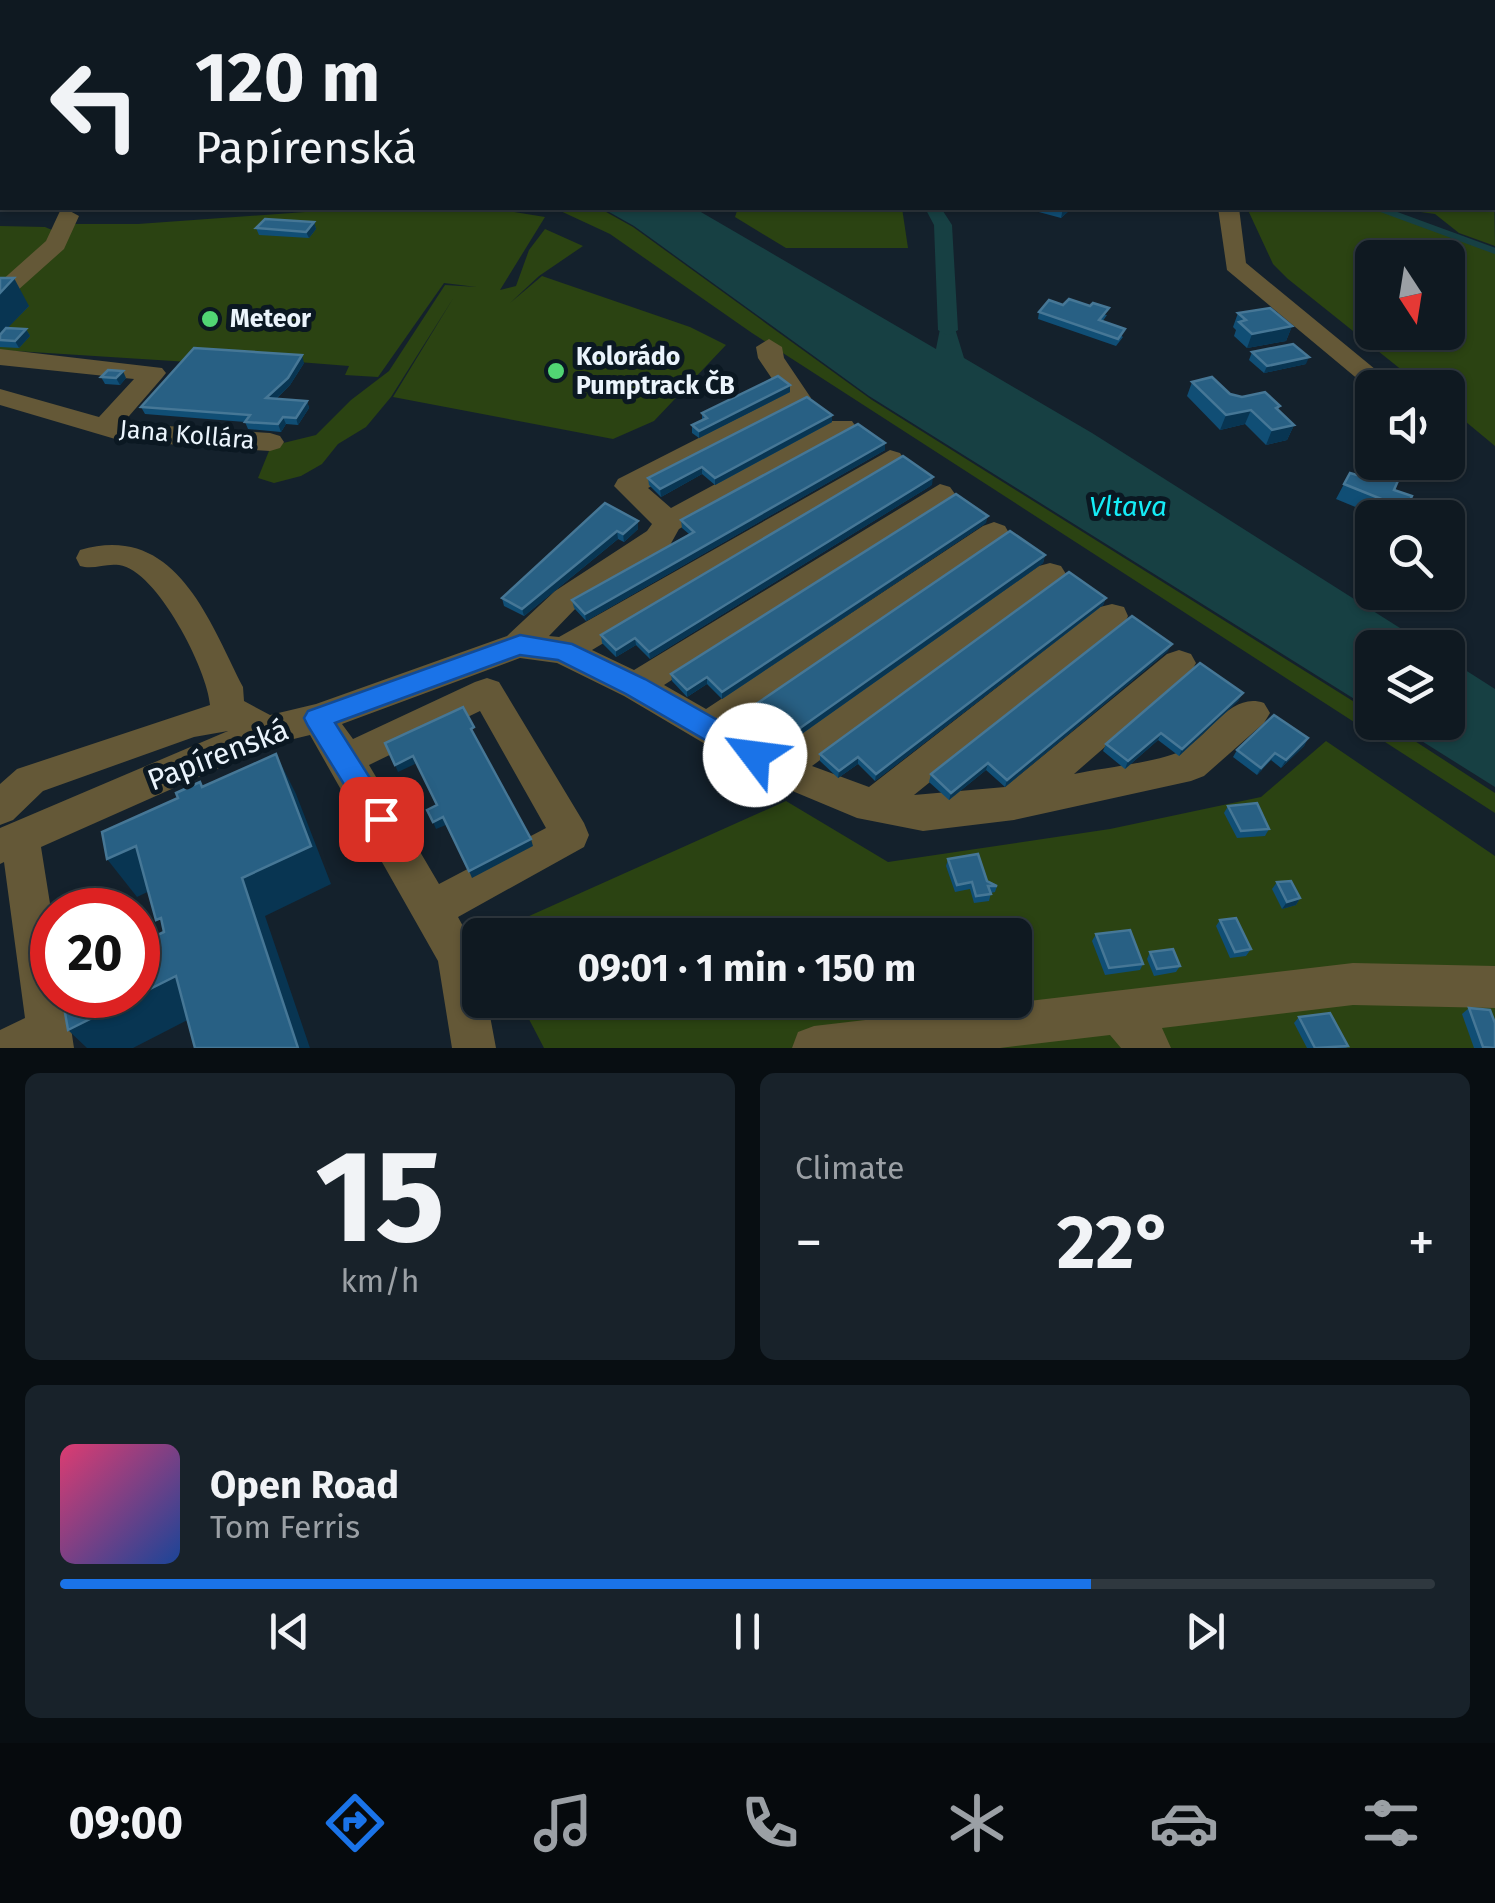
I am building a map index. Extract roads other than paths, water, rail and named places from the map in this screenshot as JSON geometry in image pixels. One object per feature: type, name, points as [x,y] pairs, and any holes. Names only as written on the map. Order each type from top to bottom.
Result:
[{"type":"street","points":[[1228,210],[1235,265],[1363,370]]},
{"type":"street","points":[[0,294],[56,244],[68,216]]},
{"type":"street","points":[[668,522],[628,486],[798,398],[771,358],[769,347]]},
{"type":"street","name":"Jana Kollára","points":[[0,357],[152,373],[104,428]]},
{"type":"street","name":"Jana Kollára","points":[[0,397],[104,428],[270,442]]},
{"type":"street","points":[[318,718],[520,645],[566,599],[658,540],[668,522],[842,427]]},
{"type":"street","points":[[563,651],[890,459]]},
{"type":"street","points":[[636,686],[940,494]]},
{"type":"street","points":[[708,728],[994,533]]},
{"type":"street","points":[[91,558],[122,553],[147,565],[174,590],[226,687],[228,716]]},
{"type":"street","points":[[779,769],[1050,574]]},
{"type":"street","points":[[874,804],[1112,616]]},
{"type":"street","points":[[520,645],[563,651],[636,686],[779,769],[874,804],[923,814],[1014,804],[1192,765],[1252,713]]},
{"type":"street","points":[[1014,804],[1179,663]]},
{"type":"street","points":[[346,759],[488,692],[552,803],[570,835],[432,909]]},
{"type":"street","points":[[37,1042],[7,831],[30,780],[193,723],[240,714],[266,731]]},
{"type":"street","name":"Papírenská","points":[[7,831],[266,731],[318,718],[346,759],[458,956],[474,1048]]},
{"type":"street","points":[[814,1048],[1353,984],[1495,987]]},
{"type":"street","points":[[1118,1009],[1150,1048]]},
{"type":"water","name":"Vltava","points":[[606,210],[697,210],[936,349],[946,299],[964,358],[1092,433],[1355,600],[1355,610],[1372,610],[1403,630],[1355,630],[1355,699],[869,396],[634,226]]},
{"type":"water","points":[[1465,670],[1495,689],[1495,787],[1420,740],[1465,740]]},
{"type":"waterway","points":[[934,210],[943,225],[948,330]]},
{"type":"waterway","points":[[1383,210],[1495,251]]},
{"type":"place","name":"Meteor","points":[[210,319]]},
{"type":"place","name":"Kolorádo Pumptrack ČB","points":[[556,371]]}]
